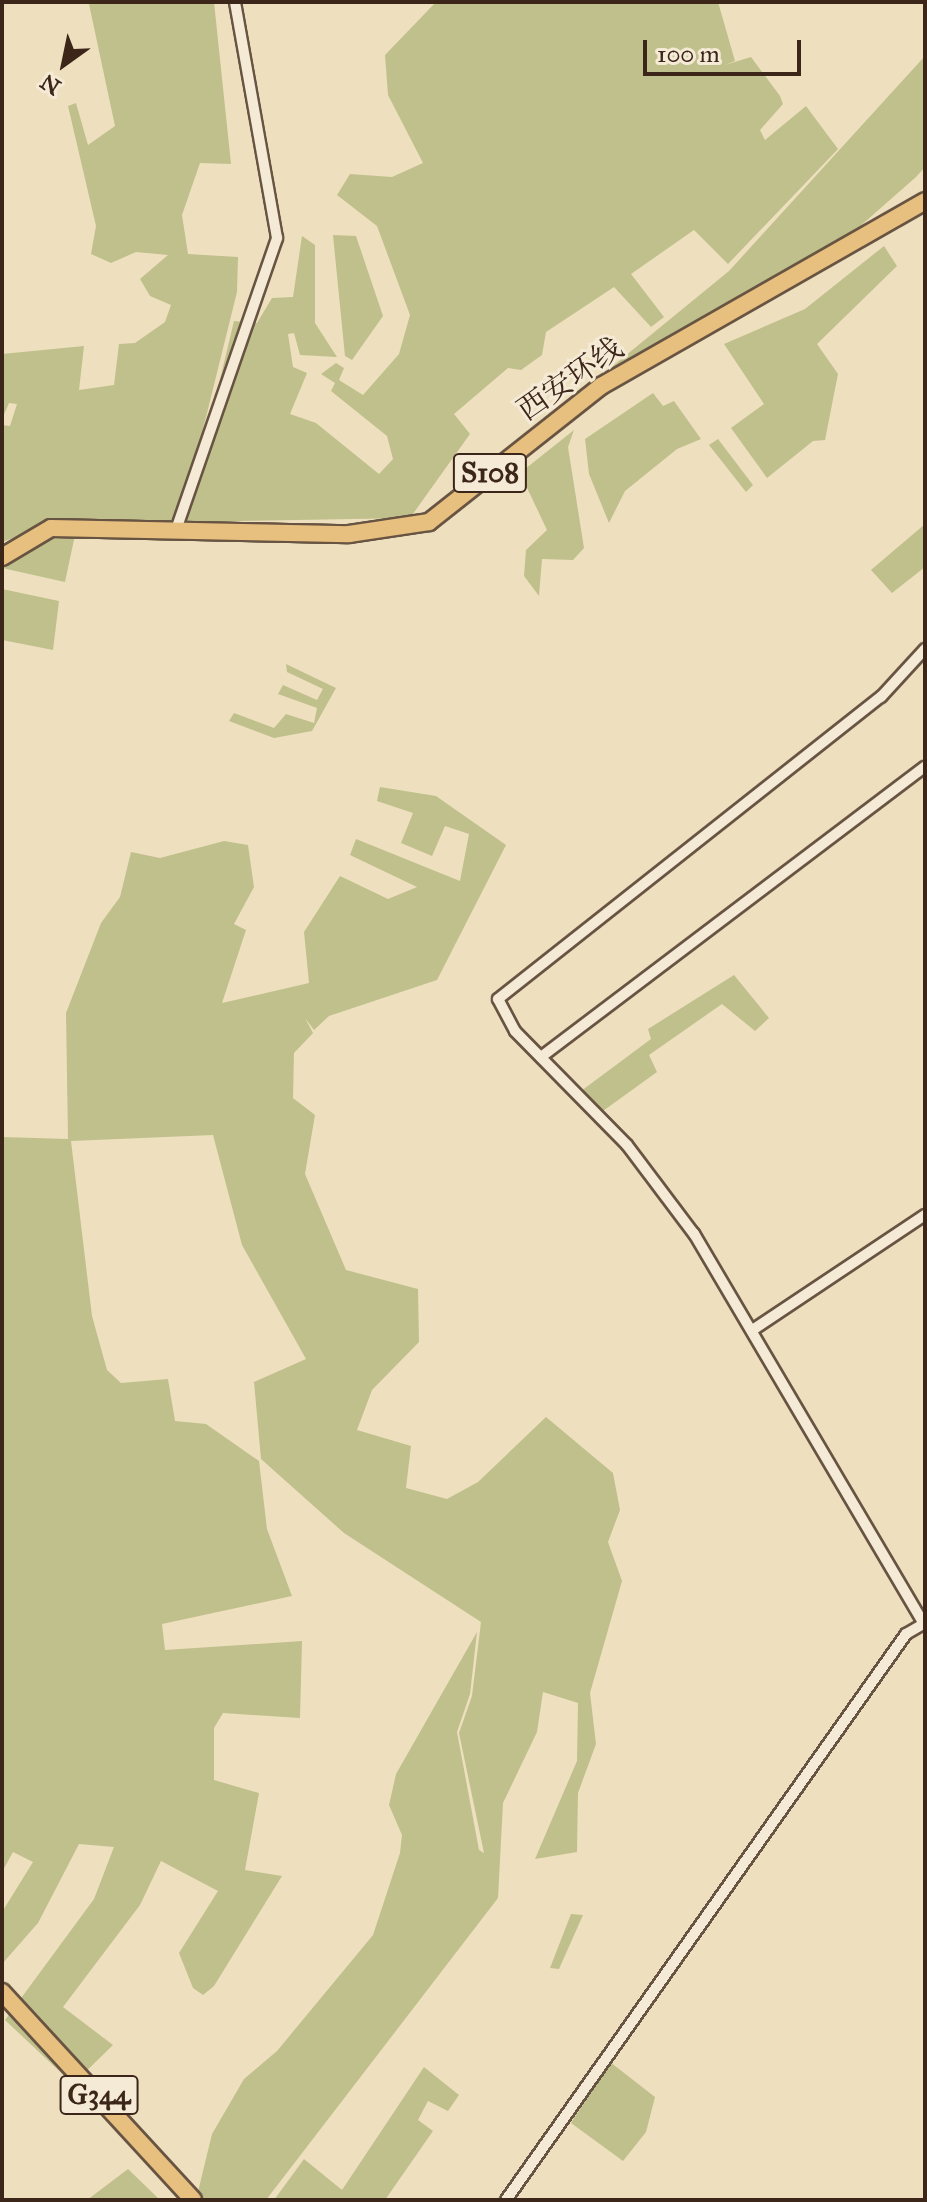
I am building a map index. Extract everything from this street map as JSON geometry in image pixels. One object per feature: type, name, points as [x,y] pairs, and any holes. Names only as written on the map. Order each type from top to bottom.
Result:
[{"type":"main road","name":"西安环线","points":[[2,557],[51,528],[177,527],[349,534],[429,522],[601,386],[925,201]]},
{"type":"main road","name":"G344","points":[[2,1992],[193,2200]]},
{"type":"street","points":[[177,527],[277,238],[235,2]]},
{"type":"street","points":[[506,2200],[906,1634],[924,1623],[754,1329],[627,1145],[515,1031],[500,992],[881,697],[925,649]]},
{"type":"street","points":[[541,1057],[925,767]]},
{"type":"street","points":[[754,1329],[925,1215]]},
{"type":"green space","points":[[47,2],[214,2],[231,164],[200,163],[182,215],[188,254],[238,257],[237,292],[180,522],[60,522],[2,542],[2,425],[10,426],[17,404],[9,403],[2,419],[2,354],[84,346],[79,390],[114,385],[119,344],[135,343],[165,322],[171,305],[150,296],[140,279],[168,255],[136,252],[111,263],[91,254],[96,226],[68,106],[76,103],[88,145],[115,126],[89,4]]},
{"type":"green space","points":[[436,2],[718,2],[735,61],[725,65],[751,57],[783,104],[760,130],[765,140],[806,106],[838,149],[728,264],[694,230],[631,274],[664,317],[651,327],[614,287],[546,332],[542,355],[521,370],[508,368],[454,414],[470,434],[410,518],[186,522],[234,321],[257,323],[272,298],[293,297],[302,236],[315,245],[315,323],[337,357],[300,355],[294,333],[288,334],[293,367],[307,373],[290,414],[316,423],[379,474],[393,459],[387,436],[331,391],[335,383],[321,374],[336,363],[344,368],[339,380],[363,395],[399,354],[410,315],[377,226],[337,195],[350,174],[392,177],[423,163],[388,95],[385,55]]},
{"type":"green space","points":[[925,56],[925,167],[916,177],[841,243],[548,419],[729,271]]},
{"type":"green space","points":[[333,235],[356,236],[383,316],[352,360],[345,356]]},
{"type":"green space","points":[[884,246],[897,266],[817,344],[838,374],[825,440],[813,441],[767,478],[731,428],[764,404],[724,344],[805,309]]},
{"type":"green space","points":[[653,393],[663,406],[674,401],[701,439],[677,449],[625,491],[609,523],[589,474],[585,439]]},
{"type":"green space","points":[[574,430],[568,447],[584,548],[573,560],[542,559],[539,596],[524,576],[526,550],[547,530],[520,473]]},
{"type":"green space","points":[[718,439],[753,485],[746,492],[709,445]]},
{"type":"green space","points":[[925,524],[925,567],[892,593],[871,570]]},
{"type":"green space","points":[[75,535],[65,582],[2,568],[35,540]]},
{"type":"green space","points":[[2,589],[59,601],[53,650],[2,640]]},
{"type":"green space","points":[[286,664],[336,688],[312,731],[274,738],[229,721],[234,713],[274,728],[286,714],[314,723],[317,708],[278,694],[283,685],[317,700],[323,689],[287,672]]},
{"type":"green space","points":[[380,787],[436,796],[506,845],[437,980],[329,1016],[314,1030],[305,1018],[313,1033],[294,1053],[293,1098],[315,1115],[305,1174],[346,1270],[418,1289],[419,1342],[372,1390],[357,1430],[411,1446],[406,1488],[447,1499],[478,1482],[546,1417],[613,1473],[620,1510],[608,1542],[622,1581],[590,1693],[596,1744],[578,1793],[577,1852],[535,1859],[577,1761],[578,1703],[543,1692],[537,1732],[503,1803],[498,1898],[266,2200],[196,2200],[212,2134],[244,2079],[277,2051],[373,1935],[400,1853],[402,1835],[389,1805],[396,1774],[477,1632],[470,1694],[457,1732],[479,1850],[484,1853],[459,1733],[472,1696],[481,1622],[344,1533],[261,1459],[254,1382],[306,1359],[242,1245],[213,1135],[71,1141],[92,1316],[107,1370],[121,1383],[168,1379],[175,1421],[206,1424],[259,1461],[267,1529],[292,1596],[162,1624],[165,1650],[302,1641],[300,1718],[223,1713],[214,1728],[214,1780],[259,1793],[245,1870],[282,1876],[214,1986],[203,1995],[193,1988],[179,1953],[218,1891],[161,1861],[140,1905],[63,2007],[113,2045],[73,2084],[5,2020],[94,1899],[114,1847],[79,1844],[38,1923],[2,1964],[2,1912],[33,1862],[13,1852],[2,1872],[2,1137],[68,1139],[66,1013],[101,923],[120,897],[131,852],[160,858],[224,841],[248,845],[254,887],[234,924],[246,930],[222,1003],[309,983],[304,932],[340,876],[388,899],[417,887],[350,855],[356,839],[460,881],[469,834],[445,826],[432,856],[401,843],[413,813],[377,801]]},
{"type":"green space","points":[[734,975],[769,1018],[755,1031],[722,1004],[649,1055],[657,1072],[596,1116],[573,1097],[651,1039],[648,1029]]},
{"type":"green space","points":[[571,1914],[583,1915],[559,1969],[550,1968]]},
{"type":"green space","points":[[610,2062],[655,2097],[646,2132],[623,2161],[571,2123]]},
{"type":"green space","points":[[424,2067],[459,2095],[448,2111],[428,2101],[418,2120],[433,2131],[385,2200],[274,2200],[304,2159],[342,2190]]},
{"type":"green space","points":[[128,2169],[160,2200],[87,2200]]}]
